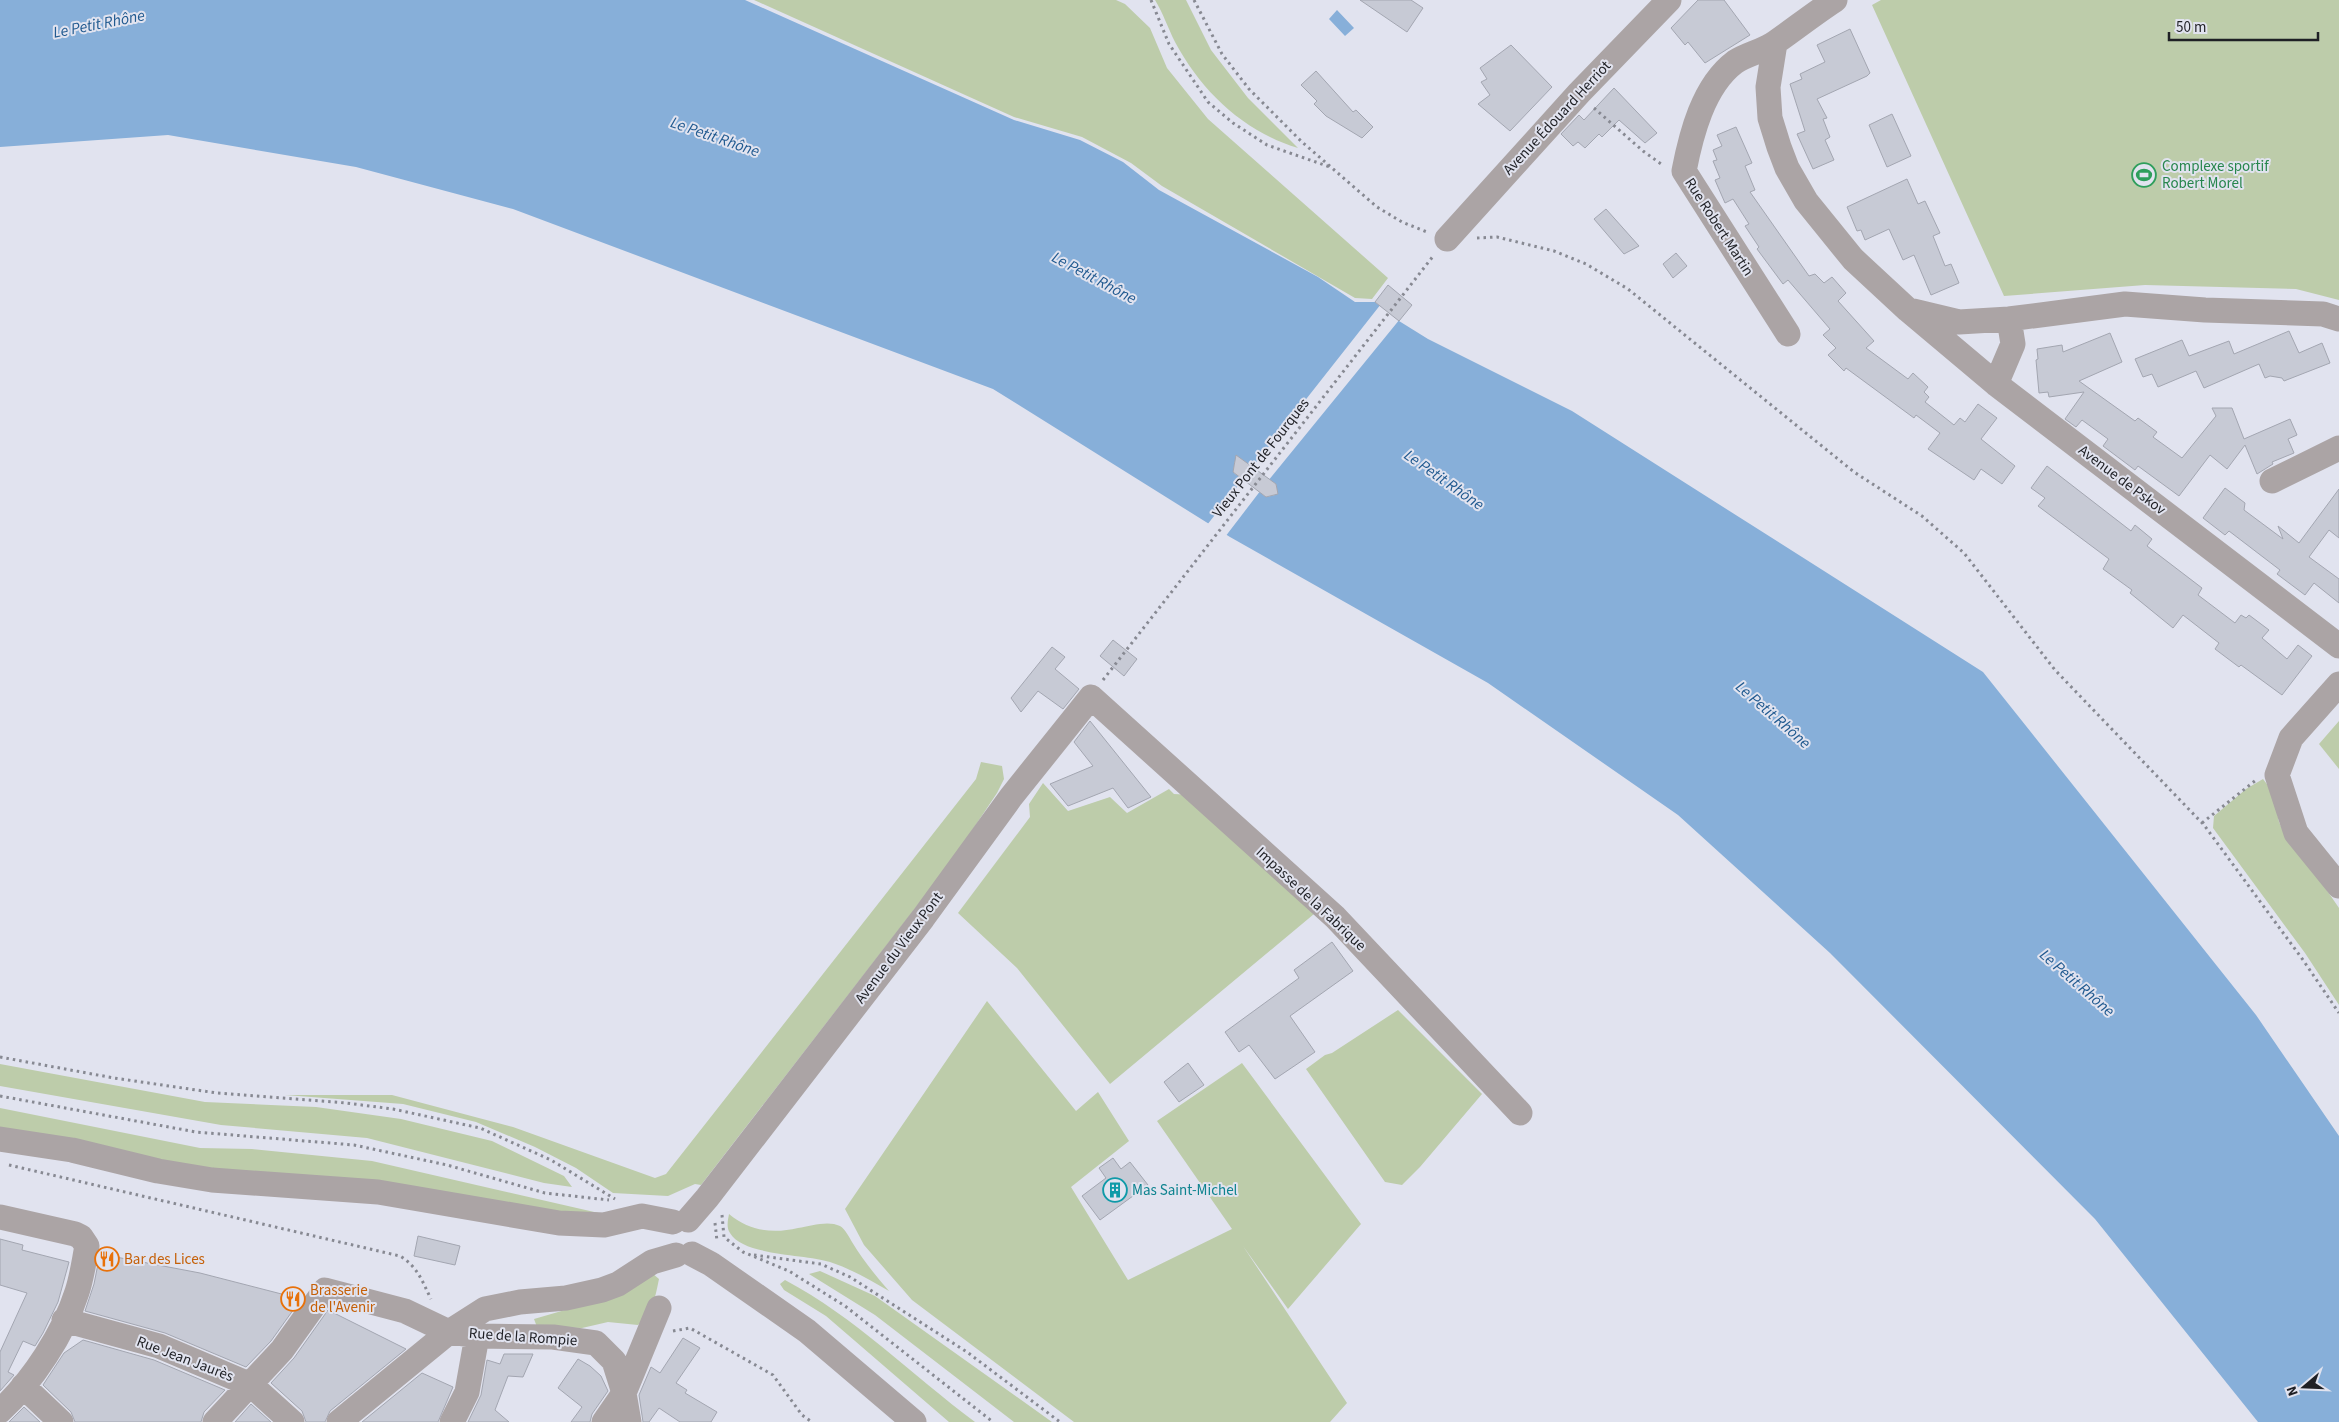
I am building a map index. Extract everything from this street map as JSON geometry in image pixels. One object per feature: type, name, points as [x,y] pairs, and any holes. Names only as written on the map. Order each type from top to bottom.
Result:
[{"type":"street","name":"Avenue Édouard Herriot","points":[[1447,239],[1579,93],[1669,0]]},
{"type":"street","name":"Rue Robert Martin","points":[[1788,334],[1684,171],[1691,139],[1701,109],[1711,92],[1735,63],[1775,43],[1835,0]]},
{"type":"street","name":"Avenue de Pskov","points":[[1775,43],[1768,87],[1770,118],[1787,168],[1806,201],[1854,259],[1908,310],[1996,384],[2339,646]]},
{"type":"street","points":[[1908,310],[1959,322],[2009,319],[2125,304],[2205,310],[2323,314],[2339,320]]},
{"type":"street","points":[[1996,384],[2013,344],[2009,319]]},
{"type":"street","points":[[2272,481],[2339,448]]},
{"type":"street","points":[[2339,684],[2291,738],[2277,775],[2296,833],[2339,886]]},
{"type":"street","name":"Impasse de la Fabrique","points":[[1091,697],[1335,917],[1520,1113]]},
{"type":"street","name":"Avenue du Vieux Pont","points":[[339,1422],[449,1332],[485,1309],[520,1302],[566,1298],[602,1290],[618,1284],[679,1240],[707,1198],[923,918],[1022,784],[1091,697]]},
{"type":"street","points":[[0,1140],[72,1150],[158,1171],[212,1180],[378,1192],[559,1223],[604,1225],[642,1216],[807,1331],[914,1422]]},
{"type":"street","points":[[0,1217],[75,1234],[81,1237],[87,1246],[77,1292],[56,1339],[23,1386],[0,1411]]},
{"type":"street","name":"Rue de la Rompie","points":[[251,1386],[282,1350],[324,1290],[405,1311],[449,1332],[477,1336],[553,1337],[596,1343],[614,1361],[624,1393],[629,1422]]},
{"type":"street","points":[[604,1422],[624,1393],[659,1308]]},
{"type":"street","name":"Rue Jean Jaurès","points":[[64,1320],[159,1346],[251,1386],[292,1422]]},
{"type":"street","points":[[452,1422],[467,1392],[477,1336]]},
{"type":"street","points":[[23,1386],[61,1422]]},
{"type":"street","points":[[215,1422],[251,1386]]},
{"type":"path","points":[[1151,0],[1169,44],[1208,102],[1233,123],[1267,145],[1332,168]]},
{"type":"path","points":[[1194,0],[1222,54],[1249,89],[1302,142],[1377,207],[1402,222],[1447,239],[1497,237],[1554,251],[1586,264],[1628,289],[1657,311],[1854,472],[1922,516],[1964,553],[2056,670],[2202,823],[2303,960],[2339,1014]]},
{"type":"path","points":[[1589,103],[1651,157],[1670,169],[1684,171]]},
{"type":"path","name":"Vieux Pont de Fourques","points":[[1116,662],[1424,268]]},
{"type":"path","points":[[2202,823],[2242,790]]},
{"type":"path","points":[[0,1057],[114,1078],[216,1093],[346,1103],[393,1109],[480,1128],[551,1160],[618,1200]]},
{"type":"path","points":[[0,1096],[196,1132],[354,1145],[447,1165],[545,1192]]},
{"type":"path","points":[[0,1163],[400,1256],[411,1262],[419,1272],[432,1300]]},
{"type":"path","points":[[750,1255],[821,1264],[850,1277],[967,1352],[1060,1422]]},
{"type":"path","points":[[845,1306],[992,1422]]},
{"type":"path","points":[[664,1333],[690,1328],[773,1375],[802,1415],[812,1422]]},
{"type":"green space","points":[[754,0],[1116,0],[1125,4],[1150,28],[1167,68],[1208,119],[1388,278],[1372,299],[1355,298],[1162,186],[1131,163],[1082,137],[1014,117]]},
{"type":"green space","points":[[1155,0],[1186,0],[1211,50],[1248,98],[1298,148],[1278,141],[1259,131],[1242,120],[1211,93],[1175,42]]},
{"type":"green space","name":"Complexe sportif Robert Morel","points":[[1881,0],[2339,0],[2339,300],[2296,289],[2145,285],[2004,296],[1872,5]]},
{"type":"green space","points":[[2339,721],[2339,769],[2319,744]]},
{"type":"green space","points":[[981,762],[1002,766],[1004,779],[997,793],[951,862],[701,1185],[695,1184],[668,1196],[613,1193],[576,1168],[535,1147],[476,1122],[403,1104],[285,1095],[392,1095],[513,1127],[655,1178],[666,1174],[976,779]]},
{"type":"green space","points":[[2263,779],[2273,792],[2279,822],[2287,840],[2315,873],[2339,908],[2339,1005],[2305,953],[2213,828],[2214,816],[2246,789]]},
{"type":"green space","points":[[1043,783],[1068,811],[1110,797],[1127,813],[1169,789],[1174,794],[1192,795],[1314,914],[1110,1084],[1017,968],[958,913],[1030,817],[1029,804]]},
{"type":"green space","points":[[987,1001],[1076,1111],[1098,1092],[1129,1141],[1071,1187],[1128,1280],[1232,1229],[1157,1121],[1242,1063],[1361,1224],[1288,1309],[1243,1246],[1347,1403],[1330,1422],[1074,1422],[912,1300],[864,1245],[845,1209]]},
{"type":"green space","points":[[1398,1010],[1482,1094],[1420,1167],[1402,1185],[1385,1182],[1306,1069],[1325,1055],[1332,1053]]},
{"type":"green space","points":[[0,1064],[205,1102],[316,1107],[401,1119],[492,1141],[564,1176],[572,1187],[544,1183],[367,1138],[221,1125],[0,1086]]},
{"type":"green space","points":[[0,1108],[200,1148],[252,1149],[372,1161],[603,1214],[599,1217],[204,1168],[0,1128]]},
{"type":"green space","points":[[729,1214],[745,1224],[770,1231],[789,1230],[825,1223],[840,1226],[869,1267],[889,1291],[853,1271],[830,1262],[761,1250],[737,1241],[729,1231]]},
{"type":"green space","points":[[820,1271],[875,1296],[1052,1422],[1014,1422],[875,1315],[809,1274]]},
{"type":"green space","points":[[652,1273],[659,1279],[655,1298],[647,1315],[638,1325],[608,1322],[582,1328],[537,1327],[534,1319],[565,1310]]},
{"type":"green space","points":[[785,1280],[835,1311],[883,1347],[975,1422],[949,1422],[826,1316],[784,1290],[780,1284]]},
{"type":"water","name":"Le Petit Rhône","points":[[0,0],[745,0],[1014,120],[1080,140],[1123,162],[1159,190],[1318,277],[1355,302],[1375,302],[1399,321],[1428,339],[1572,411],[1983,672],[2256,1015],[2339,1136],[2339,1422],[2258,1422],[2095,1219],[1830,953],[1678,815],[1488,683],[1230,537],[993,389],[513,209],[356,167],[168,135],[0,147]],"holes":[[[1238,460],[1276,484],[1277,490],[1275,495],[1266,497],[1234,473],[1234,463]]]},
{"type":"water","points":[[1337,10],[1354,28],[1345,36],[1329,19]]},
{"type":"pier","points":[[1381,304],[1400,319],[1268,481],[1251,469]]},
{"type":"pier","points":[[1244,478],[1261,490],[1225,537],[1207,525]]},
{"type":"building","points":[[1360,0],[1411,0],[1423,8],[1407,32]]},
{"type":"building","points":[[1698,0],[1724,0],[1750,35],[1705,63],[1688,42],[1685,45],[1671,28]]},
{"type":"building","points":[[1850,29],[1870,73],[1817,99],[1827,118],[1823,119],[1830,137],[1825,140],[1834,160],[1813,169],[1797,134],[1805,131],[1790,84],[1802,79],[1800,74],[1825,62],[1817,45]]},
{"type":"building","points":[[1511,45],[1552,87],[1510,131],[1478,104],[1490,95],[1481,82],[1487,79],[1480,68]]},
{"type":"building","points":[[1316,71],[1353,112],[1356,110],[1373,127],[1362,138],[1326,116],[1314,104],[1317,101],[1301,85]]},
{"type":"building","points":[[1614,88],[1657,133],[1645,143],[1619,120],[1602,137],[1599,134],[1585,148],[1578,142],[1573,146],[1561,134],[1579,115],[1584,120]]},
{"type":"building","points":[[1892,114],[1911,156],[1887,167],[1869,125]]},
{"type":"building","points":[[1736,127],[1752,163],[1745,166],[1755,190],[1750,192],[1809,276],[1815,274],[1824,283],[1832,277],[1846,293],[1838,301],[1874,341],[1866,348],[1908,379],[1913,373],[1928,387],[1924,392],[1929,397],[1925,402],[1954,425],[1960,418],[1965,422],[1978,404],[1997,418],[1981,439],[2015,466],[2002,484],[1981,469],[1974,480],[1928,449],[1940,433],[1916,415],[1914,418],[1846,368],[1844,371],[1828,355],[1836,348],[1823,335],[1830,329],[1788,280],[1783,284],[1757,249],[1759,247],[1745,226],[1749,224],[1733,199],[1725,203],[1715,180],[1720,178],[1713,161],[1717,160],[1713,150],[1722,146],[1717,135]]},
{"type":"building","points":[[1907,179],[1918,204],[1925,201],[1940,233],[1933,236],[1945,266],[1951,264],[1959,283],[1931,295],[1914,255],[1903,260],[1889,229],[1865,240],[1861,230],[1857,231],[1847,207]]},
{"type":"building","points":[[1606,209],[1639,246],[1624,254],[1594,219]]},
{"type":"building","points":[[1676,253],[1687,266],[1673,278],[1663,264]]},
{"type":"building","points":[[1388,285],[1412,305],[1399,321],[1375,302]]},
{"type":"building","points":[[2289,331],[2299,353],[2322,343],[2330,363],[2284,381],[2282,378],[2270,376],[2265,378],[2259,364],[2204,388],[2196,371],[2158,387],[2152,374],[2143,377],[2135,359],[2182,340],[2189,356],[2229,341],[2234,354]]},
{"type":"building","points":[[2110,333],[2122,362],[2079,381],[2135,421],[2138,418],[2157,432],[2153,437],[2182,458],[2216,416],[2212,408],[2232,408],[2244,439],[2290,419],[2297,435],[2288,439],[2294,453],[2272,462],[2273,464],[2257,474],[2245,445],[2227,469],[2210,455],[2179,496],[2138,466],[2135,470],[2103,446],[2108,439],[2082,420],[2076,427],[2065,419],[2084,392],[2049,397],[2048,392],[2039,393],[2037,349],[2062,345],[2063,352]]},
{"type":"building","points":[[1236,455],[1276,484],[1278,494],[1266,497],[1233,472]]},
{"type":"building","points":[[2047,466],[2131,531],[2135,525],[2152,539],[2147,546],[2202,588],[2198,595],[2235,623],[2241,615],[2246,618],[2249,615],[2269,630],[2262,638],[2287,659],[2298,645],[2312,656],[2282,695],[2241,665],[2239,667],[2215,649],[2219,643],[2183,615],[2173,628],[2130,593],[2132,590],[2103,569],[2109,559],[2038,506],[2045,498],[2031,488]]},
{"type":"building","points":[[2225,488],[2245,503],[2244,510],[2283,539],[2278,526],[2299,543],[2339,489],[2339,538],[2329,530],[2309,557],[2339,579],[2339,603],[2314,583],[2305,595],[2277,574],[2280,570],[2229,531],[2225,535],[2203,518]]},
{"type":"building","points":[[1113,640],[1137,659],[1124,676],[1100,656]]},
{"type":"building","points":[[1052,647],[1065,657],[1055,669],[1079,689],[1063,709],[1038,691],[1021,712],[1011,698]]},
{"type":"building","points":[[1090,721],[1151,797],[1128,808],[1113,788],[1068,806],[1050,784],[1093,766],[1074,742]]},
{"type":"building","points":[[1332,942],[1353,971],[1290,1016],[1315,1052],[1275,1079],[1249,1045],[1239,1052],[1225,1032],[1299,978],[1294,970]]},
{"type":"building","points":[[1188,1063],[1204,1085],[1179,1102],[1164,1082]]},
{"type":"building","name":"Mas Saint-Michel","points":[[1113,1158],[1121,1169],[1130,1162],[1148,1185],[1100,1220],[1082,1196],[1106,1178],[1099,1168]]},
{"type":"building","points":[[418,1236],[460,1246],[455,1265],[414,1256]]},
{"type":"building","points":[[0,1239],[23,1245],[22,1250],[69,1262],[58,1302],[43,1333],[35,1346],[23,1341],[8,1372],[14,1375],[0,1391],[0,1352],[27,1293],[0,1285]]},
{"type":"building","points":[[100,1254],[200,1273],[301,1299],[271,1341],[246,1367],[165,1333],[85,1311],[94,1284]]},
{"type":"building","points":[[328,1310],[406,1349],[330,1411],[325,1422],[306,1422],[302,1411],[271,1383],[294,1358]]},
{"type":"building","points":[[683,1338],[700,1348],[676,1383],[687,1390],[685,1393],[717,1412],[711,1422],[680,1422],[659,1408],[649,1422],[643,1422],[639,1395],[651,1367],[660,1373]]},
{"type":"building","points":[[83,1340],[154,1360],[225,1390],[204,1412],[201,1422],[75,1422],[71,1412],[43,1385],[64,1353]]},
{"type":"building","points":[[504,1354],[533,1354],[523,1377],[508,1376],[495,1410],[509,1422],[468,1422],[481,1395],[487,1360],[500,1364]]},
{"type":"building","points":[[578,1359],[590,1366],[601,1376],[608,1391],[592,1414],[590,1422],[571,1422],[582,1407],[558,1388]]},
{"type":"building","points":[[422,1373],[453,1387],[438,1422],[362,1422]]},
{"type":"building","points":[[251,1404],[271,1422],[235,1422]]},
{"type":"building","points":[[24,1407],[40,1422],[9,1422]]},
{"type":"place","name":"Complexe sportif Robert Morel","points":[[2144,175]]},
{"type":"place","name":"Mas Saint-Michel","points":[[1115,1190]]},
{"type":"place","name":"Bar des Lices","points":[[107,1259]]},
{"type":"place","name":"Brasserie de l'Avenir","points":[[293,1299]]}]
